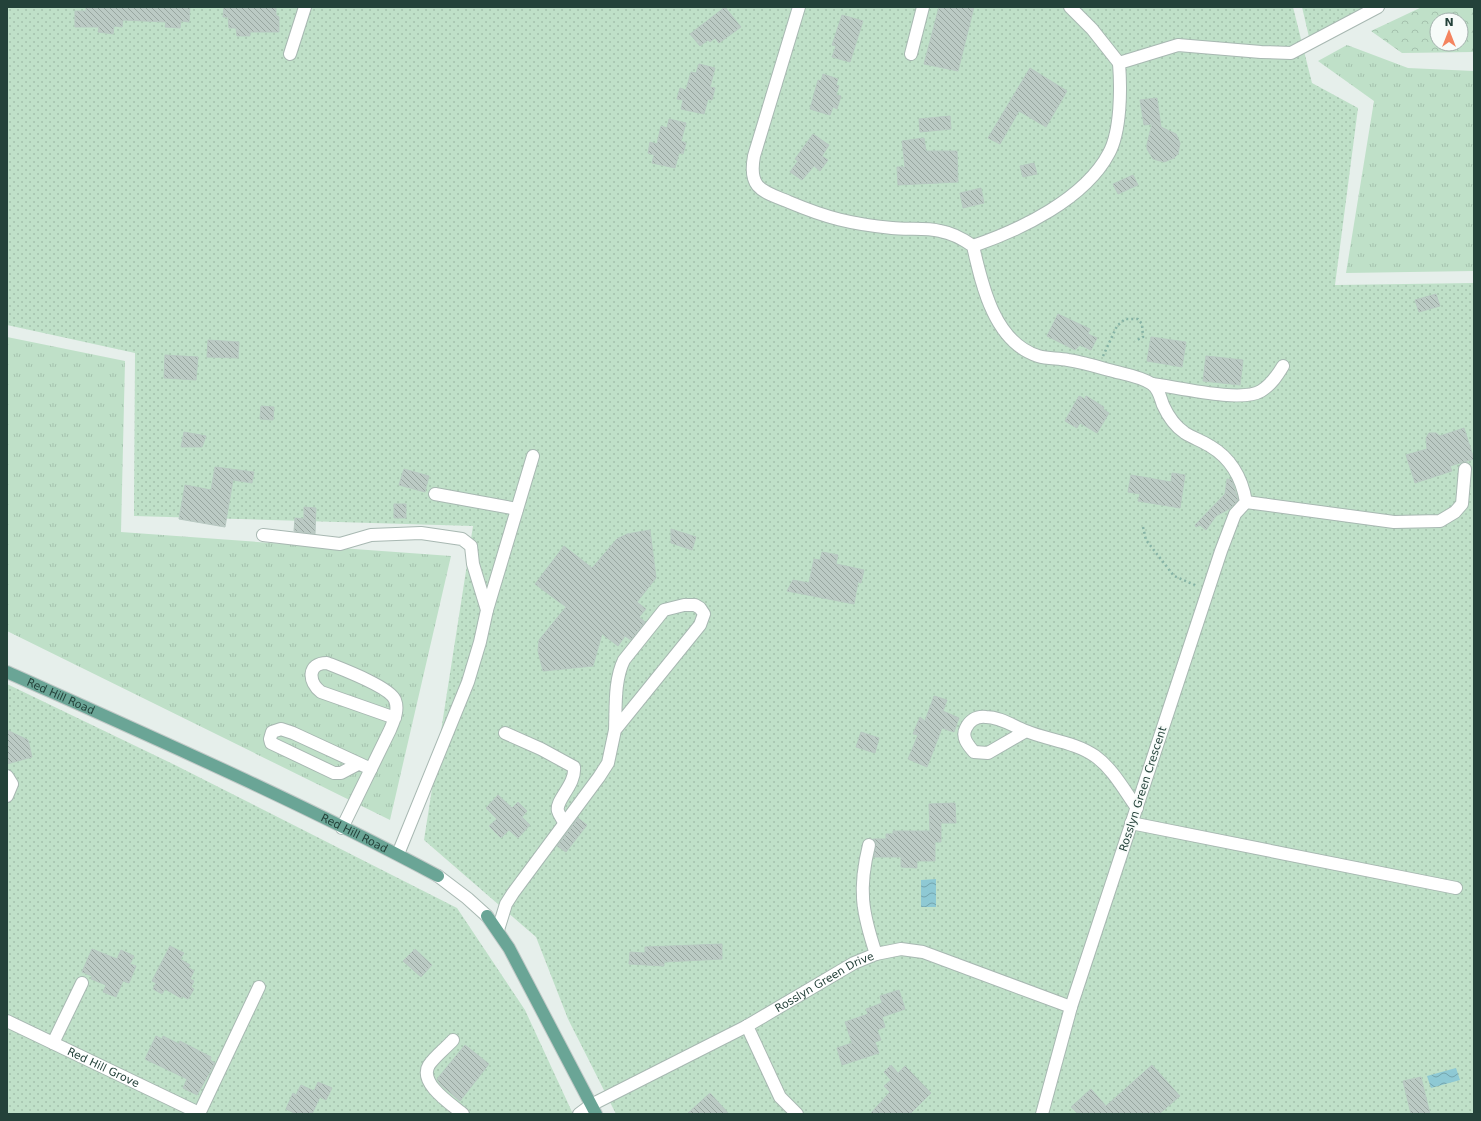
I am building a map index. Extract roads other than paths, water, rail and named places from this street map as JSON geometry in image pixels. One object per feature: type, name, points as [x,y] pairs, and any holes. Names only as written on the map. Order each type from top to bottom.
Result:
[{"type":"main road","name":"Red Hill Road","points":[[7,672],[212,765],[398,854],[438,876]]},
{"type":"main road","name":"Red Hill Road","points":[[488,916],[498,930],[552,1027],[593,1110]]},
{"type":"street","points":[[290,54],[305,7]]},
{"type":"street","points":[[800,7],[754,156],[751,171],[757,186],[770,194],[824,217],[860,225],[939,230],[957,236],[973,246],[983,287],[989,303],[1009,336],[1022,349],[1037,356],[1052,360],[1065,359],[1142,379],[1152,384],[1241,397],[1260,392],[1273,381],[1283,366]]},
{"type":"street","points":[[911,54],[923,7]]},
{"type":"street","points":[[973,246],[1007,234],[1076,192],[1095,173],[1109,154],[1114,139],[1120,78],[1119,63],[1092,29],[1070,7]]},
{"type":"street","points":[[1119,63],[1178,45],[1262,52],[1291,52],[1356,17],[1378,7]]},
{"type":"street","points":[[1152,384],[1159,391],[1164,406],[1178,428],[1220,452],[1229,460],[1241,481],[1246,502],[1394,522],[1440,521],[1455,512],[1462,504],[1465,469]]},
{"type":"street","points":[[398,854],[468,682],[487,610],[533,456]]},
{"type":"street","points":[[435,494],[517,509]]},
{"type":"street","name":"Rosslyn Green Crescent","points":[[1042,1114],[1071,1007],[1207,593],[1235,514],[1246,502]]},
{"type":"street","points":[[263,535],[340,544],[371,535],[414,533],[450,536],[462,539],[471,546],[473,564],[487,610]]},
{"type":"street","points":[[498,930],[506,904],[608,763],[615,730],[621,666],[624,660],[664,610],[684,605],[694,605],[700,608],[704,614],[700,625],[615,730]]},
{"type":"street","points":[[342,828],[395,718],[395,700],[388,690],[327,663],[317,664],[313,668],[313,683],[316,688],[322,692],[395,718]]},
{"type":"street","points":[[1026,732],[988,753],[974,752],[965,742],[964,730],[969,722],[977,718],[986,717],[1004,721],[1026,732],[1076,747],[1095,756],[1116,777],[1137,808]]},
{"type":"street","points":[[358,764],[341,773],[334,773],[271,743],[270,739],[272,732],[281,729],[293,733],[371,769]]},
{"type":"street","points":[[505,734],[541,749],[574,767],[575,775],[559,803],[558,811],[564,823]]},
{"type":"street","points":[[7,776],[12,784],[7,796]]},
{"type":"street","points":[[1131,823],[1456,888]]},
{"type":"street","points":[[869,845],[862,891],[865,922],[876,954]]},
{"type":"street","name":"Red Hill Road","points":[[438,876],[488,916]]},
{"type":"street","name":"Rosslyn Green Drive","points":[[579,1114],[593,1110],[747,1026],[854,963],[876,954],[901,949],[924,952],[1071,1007]]},
{"type":"street","points":[[53,1043],[82,983]]},
{"type":"street","name":"Red Hill Grove","points":[[7,1021],[199,1113],[259,987]]},
{"type":"street","points":[[747,1026],[780,1097],[797,1114]]},
{"type":"street","points":[[453,1040],[428,1065],[427,1076],[430,1085],[463,1114]]},
{"type":"water","points":[[936,879],[936,907],[921,907],[921,880]]},
{"type":"water","points":[[1456,1068],[1460,1080],[1431,1088],[1427,1076]]}]
